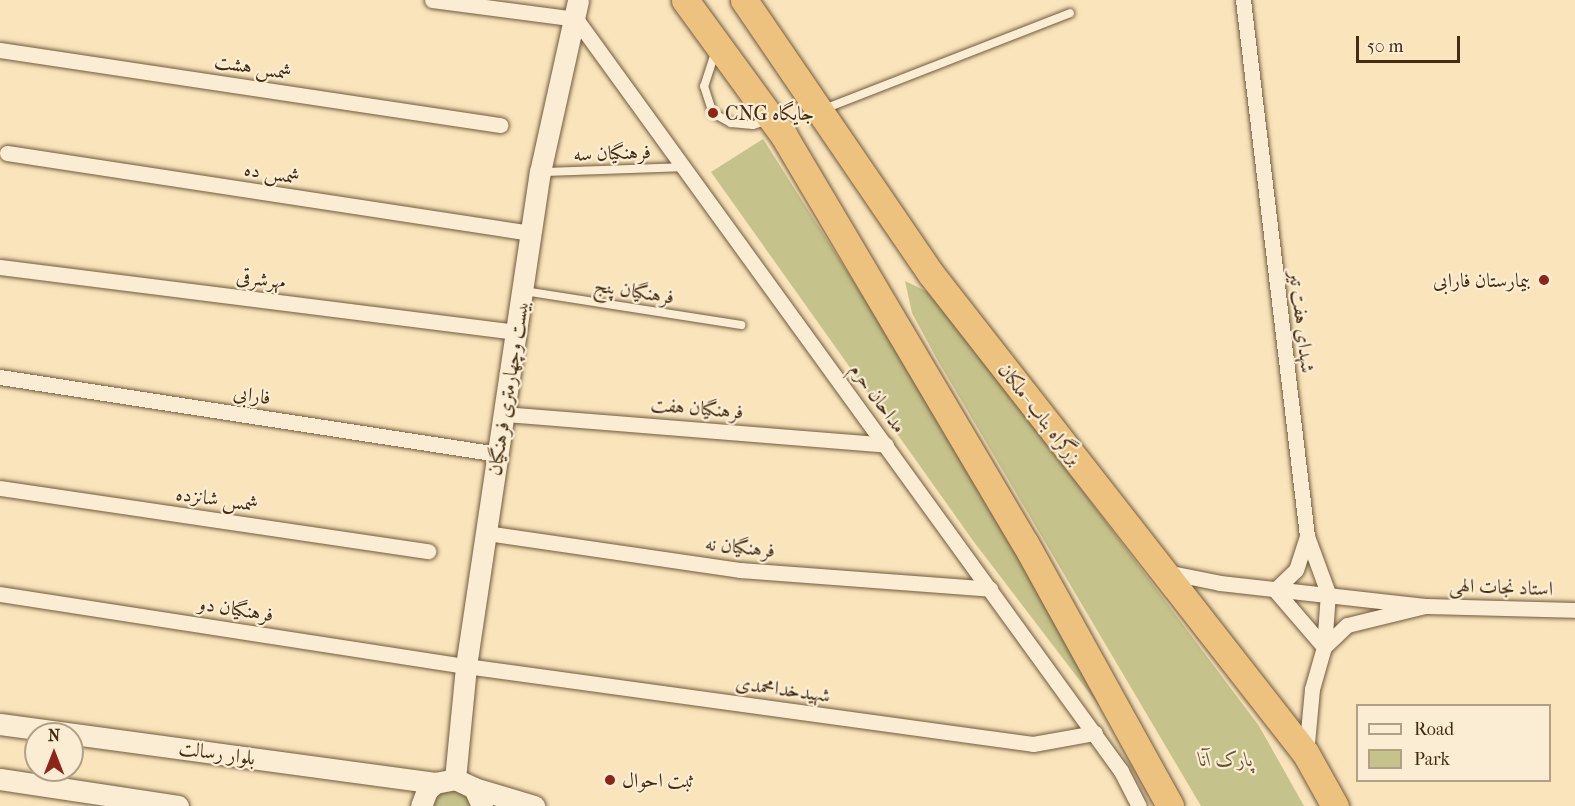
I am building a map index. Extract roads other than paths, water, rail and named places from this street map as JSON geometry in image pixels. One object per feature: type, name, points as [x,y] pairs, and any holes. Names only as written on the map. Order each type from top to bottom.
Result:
[{"type":"highway","points":[[685,0],[772,119],[1025,543],[1170,806]]},
{"type":"highway","name":"بزرگراه بناب -ملکان","points":[[749,7],[931,274],[1306,754],[1335,806]]},
{"type":"street","points":[[432,0],[577,9]]},
{"type":"street","points":[[562,0],[577,9]]},
{"type":"street","name":"شهدای هفت تیر","points":[[1243,0],[1307,536],[1328,593],[1324,647],[1312,689],[1306,754]]},
{"type":"street","name":"مداحان حرم","points":[[577,9],[685,167],[1095,733],[1121,771],[1139,806]]},
{"type":"street","name":"بیست وچهارمتری فرهنگیان","points":[[461,789],[466,666],[540,172],[577,9]]},
{"type":"street","name":"شمس هشت","points":[[0,50],[500,125]]},
{"type":"street","name":"شمس ده","points":[[7,153],[531,233]]},
{"type":"street","name":"مهرشرقی","points":[[0,267],[516,332]]},
{"type":"street","name":"فارابی","points":[[0,377],[498,454]]},
{"type":"street","name":"فرهنگیان هفت","points":[[504,414],[886,445]]},
{"type":"street","name":"شمس شانزده","points":[[0,488],[428,550]]},
{"type":"street","name":"فرهنگیان نه","points":[[486,533],[740,570],[990,589]]},
{"type":"street","points":[[1275,590],[1296,570],[1307,536]]},
{"type":"street","points":[[1166,572],[1275,590],[1328,593],[1425,606]]},
{"type":"street","points":[[1275,590],[1324,647],[1347,625],[1425,606]]},
{"type":"street","name":"فرهنگیان دو","points":[[0,594],[466,666]]},
{"type":"street","name":"استاد نجات الهی","points":[[1425,606],[1575,610]]},
{"type":"street","name":"شهیدخدامحمدی","points":[[466,666],[1033,744],[1095,733]]},
{"type":"street","name":"بلوار رسالت","points":[[0,724],[461,789],[534,806]]},
{"type":"street","points":[[0,779],[145,804],[178,806]]},
{"type":"street","points":[[421,806],[461,789]]},
{"type":"lane","points":[[820,110],[1070,13]]},
{"type":"lane","points":[[718,46],[704,86],[712,113],[731,123],[753,126],[772,119]]},
{"type":"lane","name":"فرهنگیان سه","points":[[540,172],[685,167]]},
{"type":"lane","name":"فرهنگیان پنج","points":[[522,290],[741,325]]},
{"type":"place","name":"CNG جایگاه","points":[[713,113]]},
{"type":"place","name":"بیمارستان فارابی","points":[[1544,280]]},
{"type":"place","name":"ثبت احوال","points":[[610,780]]},
{"type":"park label","name":"پارک آنا","points":[[1226,759]]}]
